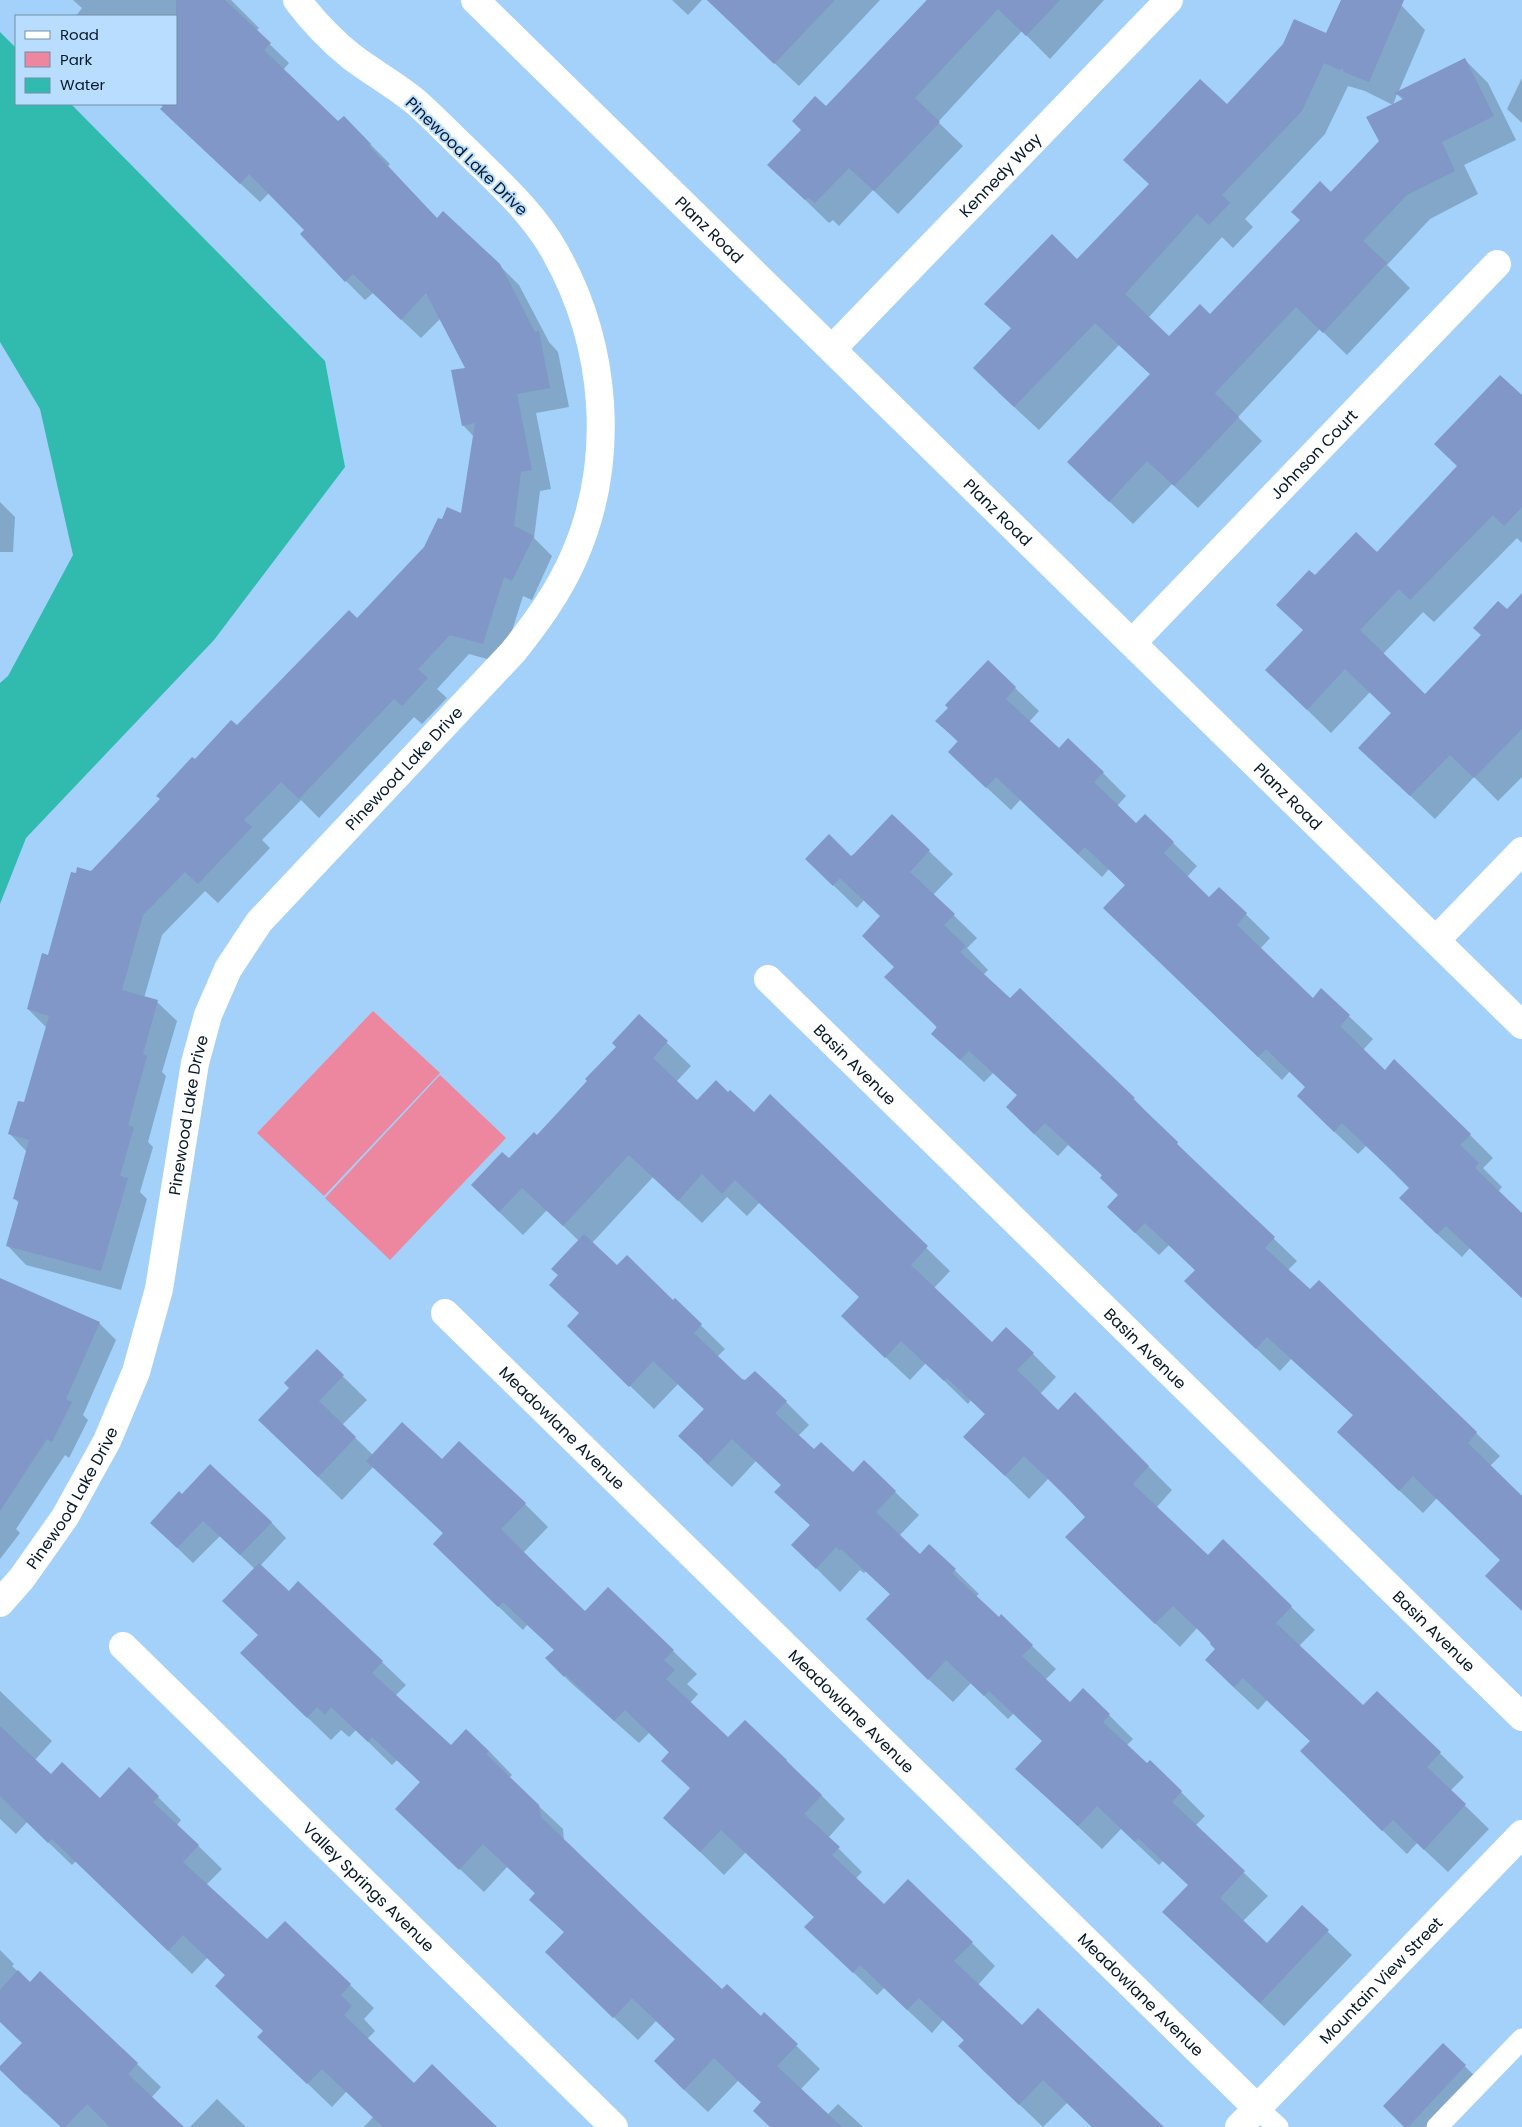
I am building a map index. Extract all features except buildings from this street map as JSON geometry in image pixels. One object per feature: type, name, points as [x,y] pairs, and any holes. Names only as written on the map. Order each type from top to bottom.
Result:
[{"type":"street","name":"Pinewood Lake Drive","points":[[0,1603],[22,1578],[65,1518],[107,1441],[136,1372],[159,1289],[195,1064],[208,1015],[228,969],[259,922],[513,652],[546,610],[574,558],[592,499],[600,455],[600,396],[592,344],[578,298],[554,250],[513,196],[417,103],[352,56],[296,0]]},
{"type":"street","name":"Planz Road","points":[[475,0],[1522,1025]]},
{"type":"street","name":"Kennedy Way","points":[[832,349],[1169,0]]},
{"type":"street","name":"Johnson Court","points":[[1132,643],[1497,264]]},
{"type":"street","points":[[1436,940],[1522,851]]},
{"type":"street","name":"Basin Avenue","points":[[768,979],[1522,1717]]},
{"type":"street","name":"Meadowlane Avenue","points":[[445,1313],[1248,2118]]},
{"type":"street","name":"Valley Springs Avenue","points":[[123,1646],[614,2127]]},
{"type":"street","name":"Mountain View Street","points":[[1248,2118],[1522,1834]]},
{"type":"lane","points":[[1437,2127],[1522,2039]]},
{"type":"lane","points":[[1248,2118],[1278,2127]]},
{"type":"green space","points":[[373,1011],[440,1073],[324,1196],[257,1133]]},
{"type":"green space","points":[[440,1075],[506,1138],[390,1260],[325,1198]]},
{"type":"water","points":[[0,32],[15,47],[15,105],[72,105],[325,361],[345,467],[214,640],[26,838],[0,904],[0,683],[8,676],[73,555],[40,409],[0,342]]}]
